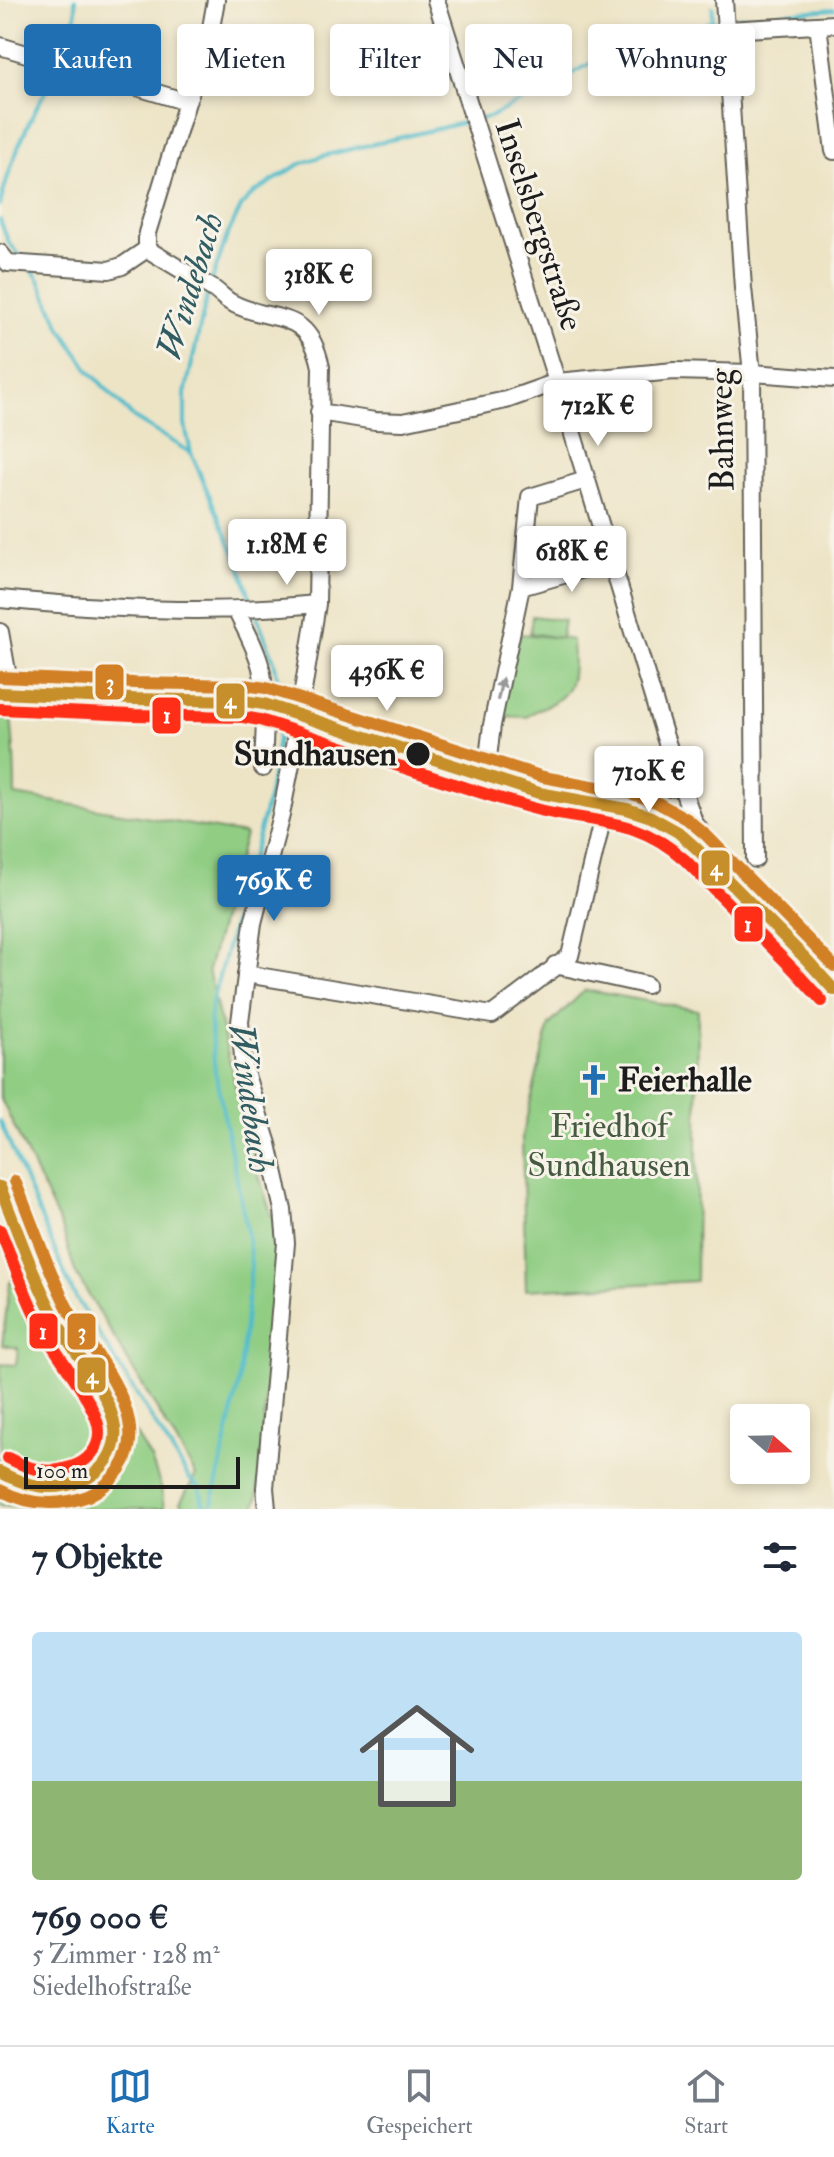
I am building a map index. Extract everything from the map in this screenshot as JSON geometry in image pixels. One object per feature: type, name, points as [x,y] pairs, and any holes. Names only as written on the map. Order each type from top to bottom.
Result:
[{"type":"street","points":[[0,253],[8,263],[109,270],[122,266],[147,249],[150,223],[209,39],[216,0]]},
{"type":"street","name":"Inselsbergstraße","points":[[436,0],[694,822],[723,863],[786,922],[834,973]]},
{"type":"street","name":"Bahnweg","points":[[724,0],[726,24]]},
{"type":"street","points":[[755,28],[826,24],[834,151]]},
{"type":"street","points":[[0,46],[187,102]]},
{"type":"street","name":"Bahnweg","points":[[730,96],[752,373],[755,859]]},
{"type":"street","points":[[147,249],[237,306],[289,319],[314,344],[321,367],[317,604],[281,815],[255,914],[240,1022],[244,1069],[268,1144],[283,1210],[286,1243],[265,1488],[267,1509]]},
{"type":"street","points":[[319,412],[403,422],[506,400],[557,382],[674,371],[834,379]]},
{"type":"street","points":[[487,766],[492,725],[521,587],[530,497],[586,480]]},
{"type":"street","points":[[521,587],[612,561]]},
{"type":"street","points":[[0,599],[144,610],[249,610],[317,604]]},
{"type":"street","points":[[249,610],[264,696],[263,768]]},
{"type":"street","points":[[0,632],[11,694]]},
{"type":"street","points":[[301,705],[549,786]]},
{"type":"street","points":[[246,974],[492,1015],[570,956],[607,799],[682,784]]},
{"type":"street","points":[[555,965],[646,985]]},
{"type":"green space","points":[[532,616],[564,620],[561,638],[572,640],[570,685],[559,699],[527,717],[501,716],[515,648],[521,634],[560,638],[530,633]]},
{"type":"green space","points":[[0,652],[12,723],[15,795],[245,834],[208,970],[250,1147],[280,1242],[254,1509],[185,1509],[180,1503],[196,1475],[75,1272],[62,1228],[0,1097]]},
{"type":"green space","name":"Friedhof Sundhausen","points":[[585,990],[698,1010],[696,1281],[526,1290],[522,1137],[549,1025]]},
{"type":"green space","points":[[30,1273],[45,1310],[102,1402],[111,1428],[109,1450],[97,1472],[79,1487],[56,1493],[40,1493],[22,1487],[0,1462],[1,1364],[16,1365],[18,1348],[2,1345],[10,1282]]},
{"type":"green space","points":[[62,1313],[151,1459],[161,1487],[164,1509],[35,1509],[0,1505],[0,1480],[14,1492],[31,1499],[68,1501],[95,1488],[115,1462],[120,1439],[118,1416],[64,1330],[57,1316]]},
{"type":"waterway","points":[[75,0],[75,24]]},
{"type":"waterway","name":"Windebach","points":[[712,22],[713,7]]},
{"type":"waterway","points":[[739,17],[834,9]]},
{"type":"waterway","name":"Windebach","points":[[706,23],[715,21]]},
{"type":"waterway","name":"Windebach","points":[[479,119],[490,117],[588,65]]},
{"type":"waterway","points":[[0,205],[24,134],[43,96]]},
{"type":"waterway","name":"Windebach","points":[[211,283],[227,236],[242,205],[254,193],[298,165],[322,156],[470,121]]},
{"type":"waterway","points":[[0,220],[9,243],[23,259]]},
{"type":"waterway","points":[[31,269],[61,328],[90,372],[134,418],[191,453]]},
{"type":"waterway","name":"Windebach","points":[[208,291],[185,394],[185,425],[191,453],[240,566],[252,603]]},
{"type":"waterway","name":"Windebach","points":[[211,1509],[239,1382],[251,1265],[247,1230],[215,1071],[210,1020],[212,1002],[269,795],[278,739],[279,684],[274,661],[255,611]]},
{"type":"waterway","points":[[0,1121],[73,1293],[189,1478],[200,1489],[203,1504],[208,1509]]},
{"type":"transit line","name":"3","points":[[1,677],[266,688],[543,777],[630,793],[656,802],[687,819],[707,836],[834,966]]},
{"type":"transit line","name":"4","points":[[0,693],[264,704],[539,793],[627,809],[651,817],[678,832],[696,848],[834,990]]},
{"type":"transit line","name":"1","points":[[0,709],[260,720],[532,808],[630,828],[666,845],[685,860],[822,1001]]},
{"type":"transit line","name":"3","points":[[0,1490],[21,1499],[43,1503],[66,1502],[88,1496],[102,1488],[120,1469],[129,1449],[130,1427],[125,1406],[103,1363],[66,1305],[15,1181]]},
{"type":"transit line","name":"4","points":[[0,1187],[49,1306],[106,1400],[115,1428],[114,1445],[102,1467],[70,1485],[39,1486],[0,1472]]},
{"type":"transit line","name":"1","points":[[0,1230],[37,1319],[85,1395],[99,1431],[91,1454],[71,1467],[39,1470],[8,1458]]},
{"type":"place","name":"Sundhausen","points":[[418,754]]},
{"type":"place","name":"Feierhalle","points":[[594,1080]]}]
